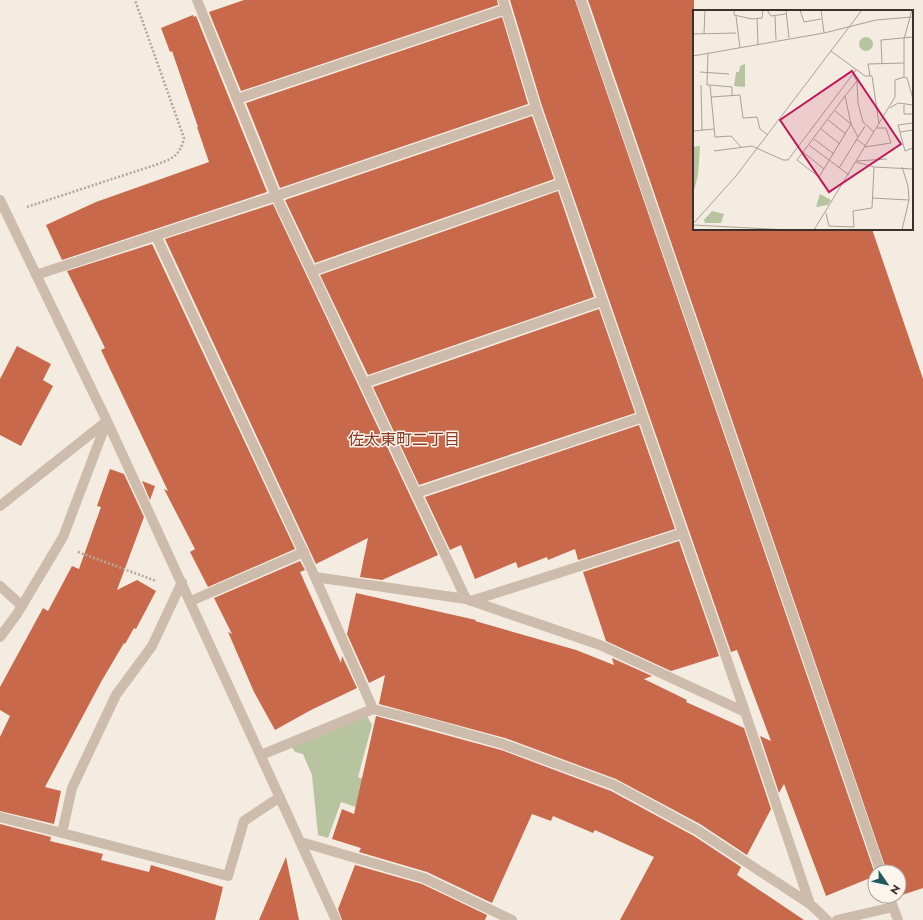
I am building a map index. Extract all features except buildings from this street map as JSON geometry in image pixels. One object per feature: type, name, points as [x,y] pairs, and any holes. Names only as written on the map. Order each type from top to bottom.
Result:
[{"type":"street","points":[[197,0],[276,196],[468,600]]},
{"type":"street","points":[[581,0],[878,864]]},
{"type":"street","points":[[237,99],[505,4],[536,108],[810,904]]},
{"type":"street","points":[[36,275],[536,108]]},
{"type":"street","points":[[312,271],[562,183]]},
{"type":"street","points":[[0,200],[107,422],[180,586],[191,601],[336,920]]},
{"type":"street","points":[[156,236],[304,552],[373,709]]},
{"type":"street","points":[[364,383],[602,301]]},
{"type":"street","points":[[416,493],[643,417]]},
{"type":"street","points":[[0,506],[107,422]]},
{"type":"street","points":[[0,637],[22,606],[63,537],[107,422]]},
{"type":"street","points":[[468,600],[683,533]]},
{"type":"street","points":[[191,601],[304,552]]},
{"type":"street","points":[[315,577],[468,600],[600,645],[745,712]]},
{"type":"street","points":[[0,586],[22,606]]},
{"type":"street","points":[[62,833],[72,788],[116,695],[152,646],[180,586]]},
{"type":"street","points":[[261,755],[373,709],[503,744],[614,785],[697,830],[810,904],[827,920]]},
{"type":"street","points":[[0,817],[228,876],[244,821],[280,797]]},
{"type":"street","points":[[301,842],[424,878],[498,917],[512,920]]},
{"type":"street","points":[[892,904],[898,920]]},
{"type":"street","points":[[837,920],[893,907]]},
{"type":"path","points":[[8,216],[27,207],[172,159],[181,150],[184,138],[135,0]]},
{"type":"path","points":[[58,545],[180,586]]},
{"type":"green space","points":[[367,716],[372,725],[358,777],[391,787],[382,816],[341,802],[328,838],[318,835],[312,775],[303,754],[295,752],[292,747]]},
{"type":"district","name":"佐太東町二丁目","points":[[404,439]]}]
